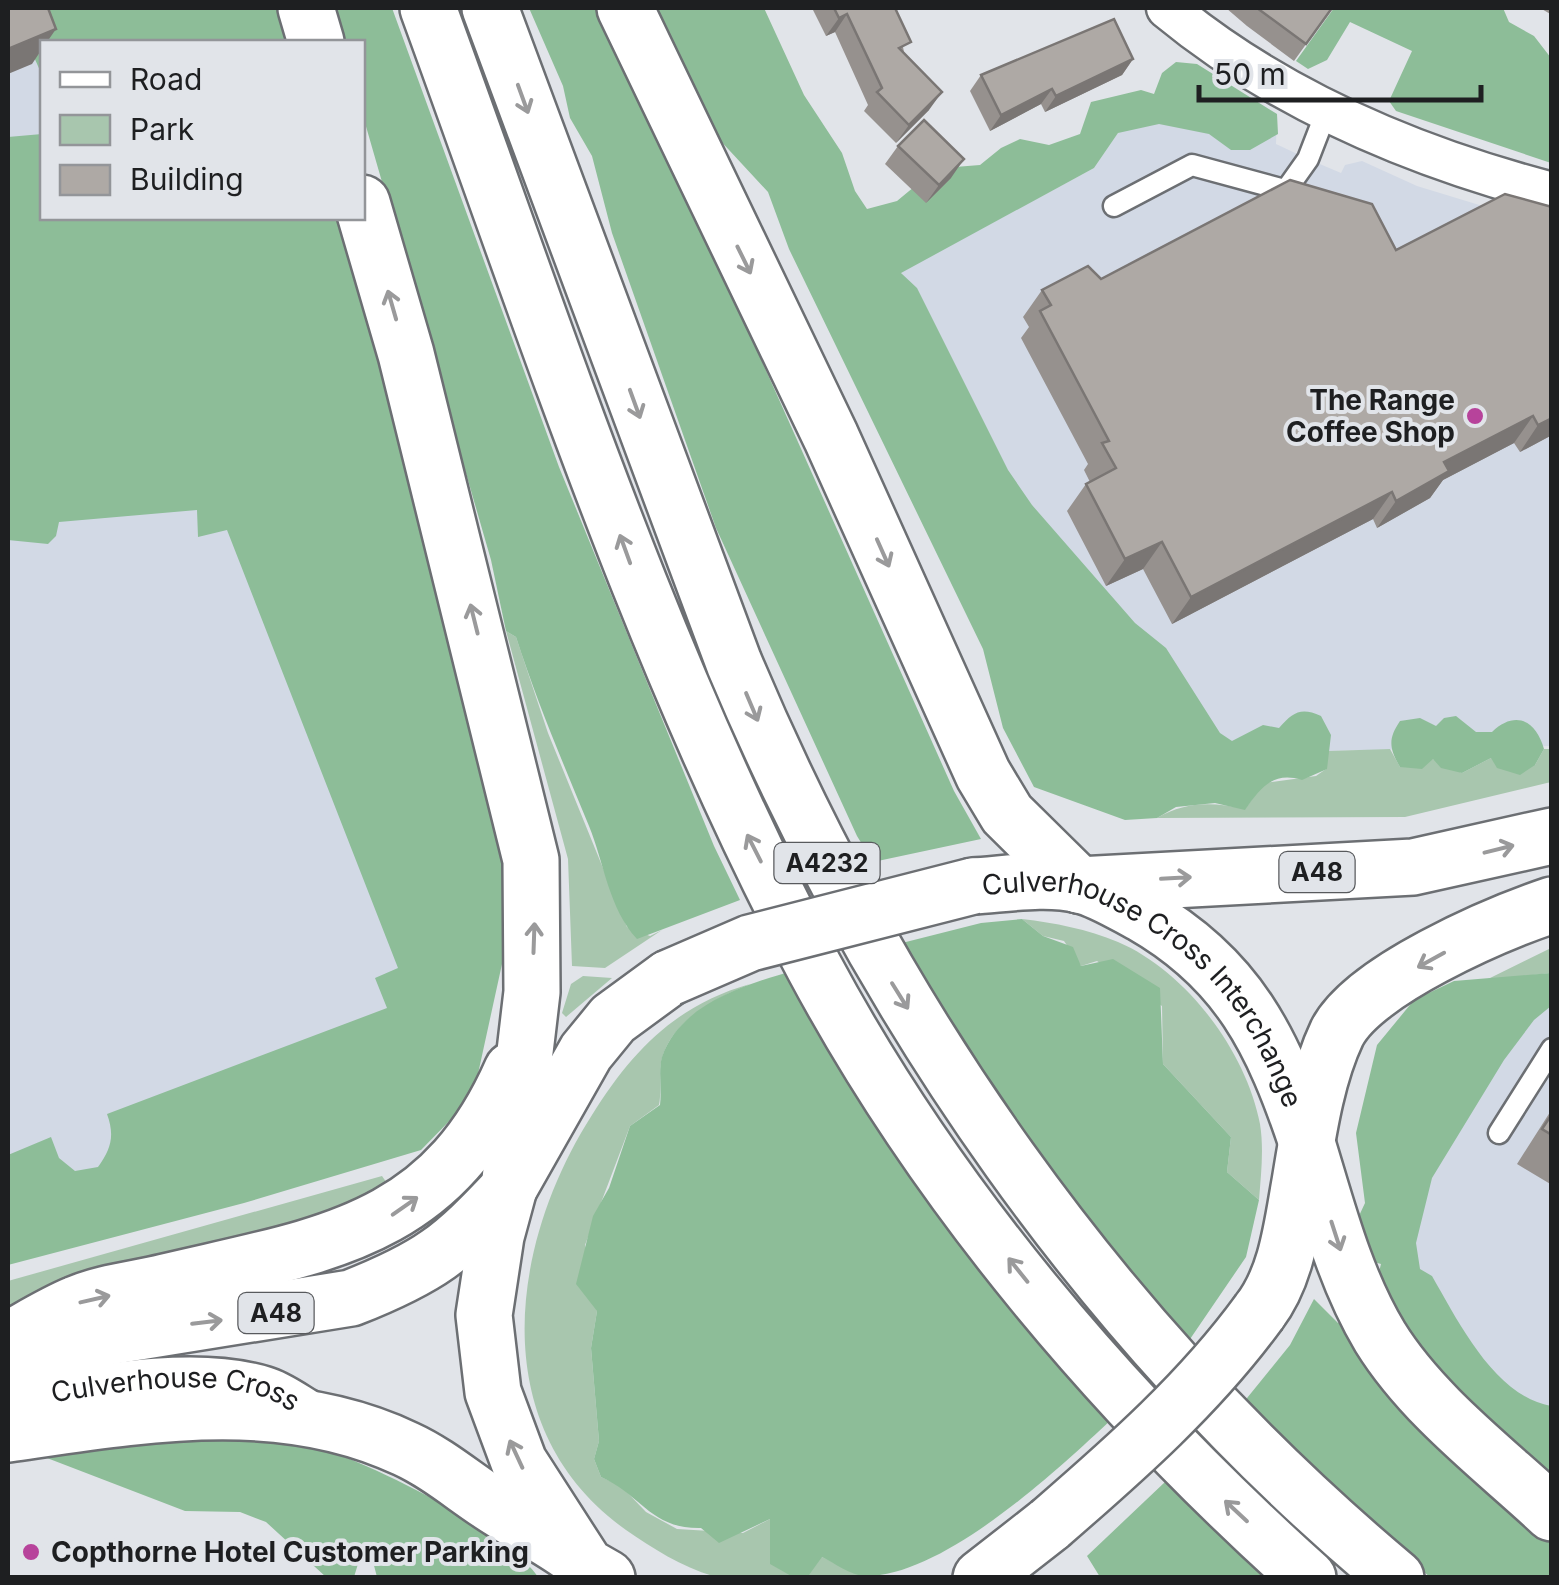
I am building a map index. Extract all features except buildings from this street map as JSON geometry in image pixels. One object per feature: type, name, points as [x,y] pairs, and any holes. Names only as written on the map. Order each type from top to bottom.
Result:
[{"type":"main road","points":[[306,8],[315,40]]},
{"type":"main road","name":"A4232","points":[[428,8],[642,595],[716,769],[816,972],[900,1106],[998,1245],[1143,1417],[1308,1578]]},
{"type":"main road","name":"A4232","points":[[490,8],[734,663],[774,758],[888,977],[1036,1199],[1129,1315],[1261,1456],[1396,1578]]},
{"type":"main road","points":[[625,8],[831,437],[983,774],[1017,826],[1079,885]]},
{"type":"main road","points":[[365,213],[406,354],[531,860],[535,922],[527,1035],[509,1188]]},
{"type":"main road","name":"A48","points":[[1079,885],[1413,867],[1552,836]]},
{"type":"main road","name":"Culverhouse Cross Interchange","points":[[595,1574],[519,1462],[493,1392],[484,1315],[509,1188],[586,1052],[613,1018],[669,978],[750,943],[973,886],[1026,882],[1079,885],[1178,935],[1209,961],[1258,1024],[1286,1078],[1307,1143],[1284,1262],[1259,1312],[1232,1349],[1166,1420],[1050,1524],[981,1578]]},
{"type":"main road","points":[[1552,905],[1428,960],[1357,1008],[1339,1030],[1329,1054],[1307,1143],[1340,1250],[1380,1337],[1429,1397],[1552,1514]]},
{"type":"main road","points":[[8,1340],[78,1303],[342,1238],[396,1213],[439,1181],[479,1132],[527,1035]]},
{"type":"main road","name":"A48","points":[[8,1354],[352,1298],[394,1281],[453,1248],[509,1188]]},
{"type":"main road","points":[[8,1434],[212,1410],[270,1411],[336,1425],[373,1435],[423,1458],[595,1574]]},
{"type":"street","points":[[1167,8],[1222,50],[1327,110],[1445,160],[1552,192]]},
{"type":"street","name":"Culverhouse Cross","points":[[8,1400],[102,1386],[229,1379],[268,1387],[336,1425]]},
{"type":"lane","points":[[1286,190],[1308,159],[1327,110]]},
{"type":"lane","points":[[1114,206],[1192,165],[1320,199]]},
{"type":"lane","points":[[1499,1133],[1552,1049]]},
{"type":"shaded area","points":[[8,8],[40,40],[40,220],[279,220],[464,998],[8,1254]]},
{"type":"shaded area","points":[[1223,82],[1277,114],[1276,144],[1308,159],[1341,173],[1345,165],[1362,161],[1417,186],[1551,227],[1551,746],[1234,753],[1022,507],[901,272],[1094,168],[1118,133]]},
{"type":"shaded area","points":[[1551,970],[1551,1452],[1410,1300],[1389,1163]]},
{"type":"green space","points":[[12,8],[282,8],[292,40],[40,40],[40,71]]},
{"type":"green space","points":[[331,8],[392,8],[559,467],[714,846],[740,900],[637,939],[620,914],[516,637],[506,631],[491,560],[365,123],[365,40],[341,40]]},
{"type":"green space","points":[[529,8],[604,8],[954,791],[981,839],[873,862],[857,836],[716,528],[612,233],[592,156],[570,118],[563,86]]},
{"type":"green space","points":[[652,8],[764,8],[804,95],[842,153],[855,191],[867,209],[897,201],[926,177],[955,167],[980,165],[1020,139],[1049,145],[1080,134],[1091,102],[1141,90],[1154,94],[1162,73],[1176,62],[1197,64],[1277,114],[1278,134],[1250,150],[1231,150],[1209,134],[1159,124],[1118,133],[1094,168],[901,273],[917,288],[1008,470],[1032,505],[1135,623],[1166,648],[1220,733],[1232,741],[1263,725],[1279,728],[1298,713],[1314,713],[1321,716],[1331,735],[1327,769],[1302,780],[1283,778],[1268,783],[1245,810],[1215,803],[1176,807],[1157,818],[1125,820],[1034,787],[1003,728],[983,649],[789,249],[768,192],[717,137]]},
{"type":"green space","points":[[1334,8],[1503,8],[1509,22],[1534,36],[1551,58],[1551,163],[1396,111],[1389,101],[1412,51],[1350,22],[1327,60],[1308,69],[1296,61]]},
{"type":"green space","points":[[40,134],[40,220],[343,220],[415,485],[509,872],[513,963],[502,964],[476,1083],[463,1107],[421,1150],[244,1203],[8,1265],[8,1155],[51,1137],[59,1158],[75,1171],[98,1167],[110,1142],[107,1114],[387,1008],[375,978],[398,968],[227,530],[198,537],[197,510],[59,522],[56,536],[48,544],[8,540],[8,137]]},
{"type":"green space","points":[[506,631],[516,637],[548,733],[627,927],[650,936],[662,930],[605,968],[572,966],[568,859]]},
{"type":"green space","points":[[1456,716],[1476,732],[1492,732],[1509,721],[1524,721],[1536,731],[1544,749],[1535,765],[1520,775],[1497,768],[1491,758],[1462,773],[1441,768],[1433,759],[1422,769],[1400,767],[1391,744],[1400,721],[1420,718],[1436,726],[1444,718]]},
{"type":"green space","points":[[1390,749],[1400,767],[1433,759],[1462,773],[1491,758],[1535,765],[1544,749],[1551,749],[1551,782],[1405,817],[1157,818],[1178,808],[1200,804],[1245,809],[1264,783],[1316,776],[1326,769],[1328,751]]},
{"type":"green space","points":[[1022,919],[1071,927],[1118,942],[1167,972],[1209,1016],[1227,1042],[1253,1096],[1262,1143],[1259,1200],[1227,1172],[1231,1137],[1163,1064],[1162,1006],[1097,961],[1081,966],[1064,941],[1043,936]]},
{"type":"green space","points":[[1022,919],[1043,936],[1073,947],[1081,966],[1113,959],[1160,988],[1163,1064],[1231,1137],[1227,1172],[1259,1200],[1246,1257],[1186,1345],[1049,1176],[898,944],[981,923]]},
{"type":"green space","points":[[1551,948],[1551,973],[1486,980]]},
{"type":"green space","points":[[792,971],[1115,1416],[999,1516],[929,1559],[895,1572],[859,1575],[822,1557],[809,1575],[793,1577],[770,1564],[770,1519],[719,1543],[701,1528],[684,1527],[658,1517],[601,1477],[594,1459],[599,1441],[591,1348],[597,1311],[576,1284],[593,1216],[609,1188],[630,1126],[660,1105],[662,1057],[683,1023],[716,999]]},
{"type":"green space","points":[[1551,973],[1551,1006],[1534,1020],[1504,1060],[1432,1178],[1416,1243],[1420,1269],[1432,1276],[1481,1355],[1513,1388],[1551,1406],[1551,1488],[1418,1353],[1378,1276],[1381,1264],[1367,1260],[1358,1218],[1365,1203],[1356,1133],[1377,1045],[1414,1000],[1454,981]]},
{"type":"green space","points":[[583,976],[612,978],[566,1017],[562,1013],[571,984]]},
{"type":"green space","points":[[750,984],[698,1012],[668,1044],[661,1063],[659,1105],[630,1126],[585,1245],[597,1311],[591,1348],[599,1441],[594,1459],[601,1477],[621,1486],[646,1512],[677,1529],[743,1533],[770,1519],[770,1564],[822,1557],[861,1576],[722,1578],[668,1556],[626,1530],[580,1489],[549,1441],[531,1389],[525,1333],[529,1277],[542,1220],[564,1166],[607,1092],[658,1033],[700,1004]]},
{"type":"green space","points":[[382,1176],[398,1199],[236,1256],[8,1308],[8,1281]]},
{"type":"green space","points":[[1314,1299],[1338,1323],[1348,1322],[1551,1536],[1551,1577],[1430,1577],[1362,1520],[1243,1403],[1290,1345]]},
{"type":"green space","points":[[243,1428],[326,1450],[409,1486],[499,1540],[538,1577],[377,1577],[372,1558],[361,1554],[354,1577],[326,1577],[266,1522],[240,1512],[185,1511],[47,1458]]},
{"type":"green space","points":[[1165,1482],[1184,1490],[1285,1577],[1100,1577],[1087,1556]]},
{"type":"place","name":"The Range Coffee Shop","points":[[1475,416]]},
{"type":"place","name":"Copthorne Hotel Customer Parking","points":[[31,1552]]}]
